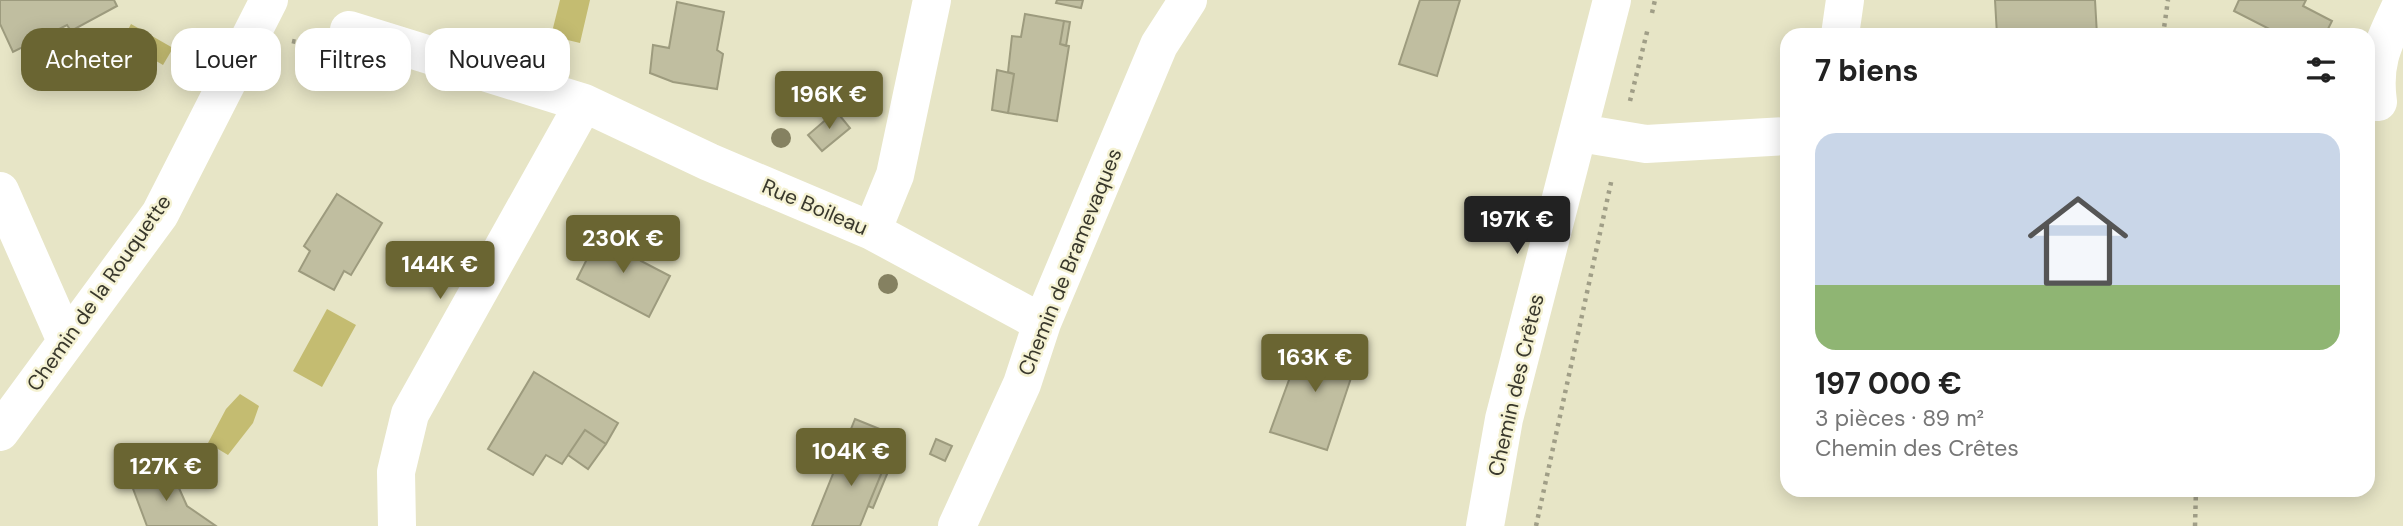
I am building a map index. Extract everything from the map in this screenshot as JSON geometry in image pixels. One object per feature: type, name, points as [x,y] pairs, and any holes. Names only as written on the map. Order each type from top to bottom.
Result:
[{"type":"street","name":"Chemin de la Rouquette","points":[[0,432],[160,214],[269,0]]},
{"type":"street","points":[[872,231],[895,175],[932,0]]},
{"type":"street","name":"Chemin de Bramevaques","points":[[957,526],[1021,384],[1042,323],[1159,45],[1188,0]]},
{"type":"street","name":"Chemin des Crêtes","points":[[1485,526],[1504,419],[1580,133],[1612,0]]},
{"type":"street","points":[[1841,28],[1845,0]]},
{"type":"street","points":[[2383,101],[2375,77],[2377,58],[2403,1]]},
{"type":"street","name":"Rue Boileau","points":[[411,49],[584,103],[709,162],[872,231],[1042,323]]},
{"type":"street","points":[[397,526],[396,472],[410,414],[584,103]]},
{"type":"street","points":[[1580,133],[1646,145],[1780,136]]},
{"type":"street","points":[[0,191],[66,341]]},
{"type":"path","points":[[1536,526],[1655,0]]},
{"type":"path","points":[[2164,28],[2168,0]]},
{"type":"path","points":[[287,33],[295,43]]},
{"type":"path","points":[[2195,526],[2196,497]]},
{"type":"shaded area","points":[[560,0],[590,0],[580,43],[570,41],[570,28],[553,28]]},
{"type":"shaded area","points":[[157,39],[171,47],[163,65],[157,61]]},
{"type":"shaded area","points":[[327,309],[356,325],[322,387],[293,371]]},
{"type":"shaded area","points":[[240,394],[259,406],[253,423],[228,455],[208,443],[226,409]]},
{"type":"building","points":[[0,0],[114,0],[117,6],[77,28],[69,28],[67,25],[61,28],[21,28],[21,48],[13,52],[0,24]]},
{"type":"building","points":[[1057,0],[1083,0],[1081,8],[1056,3]]},
{"type":"building","points":[[1420,0],[1460,0],[1437,76],[1399,64]]},
{"type":"building","points":[[1995,0],[2095,0],[2097,28],[1997,28]]},
{"type":"building","points":[[2239,0],[2306,0],[2303,6],[2332,21],[2328,28],[2267,28],[2234,11]]},
{"type":"building","points":[[677,2],[724,12],[717,50],[723,54],[717,89],[673,82],[650,73],[653,45],[669,48]]},
{"type":"building","points":[[1025,14],[1064,21],[1060,44],[1069,46],[1057,121],[1008,113],[1014,74],[1008,72],[1012,36],[1021,37]]},
{"type":"building","points":[[1064,21],[1070,22],[1066,46],[1060,44]]},
{"type":"building","points":[[997,70],[1014,74],[1008,113],[992,110]]},
{"type":"building","points":[[836,111],[850,128],[822,151],[808,135]]},
{"type":"building","points":[[337,194],[382,223],[351,275],[344,271],[334,290],[299,271],[310,251],[304,246]]},
{"type":"building","points":[[601,231],[644,254],[641,261],[670,276],[649,317],[577,279]]},
{"type":"building","points":[[1304,339],[1359,354],[1327,450],[1270,432]]},
{"type":"building","points":[[534,372],[618,423],[606,444],[585,430],[562,464],[546,455],[533,475],[488,449]]},
{"type":"building","points":[[855,419],[902,438],[873,508],[868,506],[889,455],[872,448],[862,451],[845,444]]},
{"type":"building","points":[[585,430],[606,444],[588,469],[568,455]]},
{"type":"building","points":[[936,439],[952,446],[945,461],[930,454]]},
{"type":"building","points":[[845,444],[862,451],[872,448],[889,455],[860,526],[812,526]]},
{"type":"building","points":[[170,468],[187,506],[216,526],[147,526],[132,486]]}]
